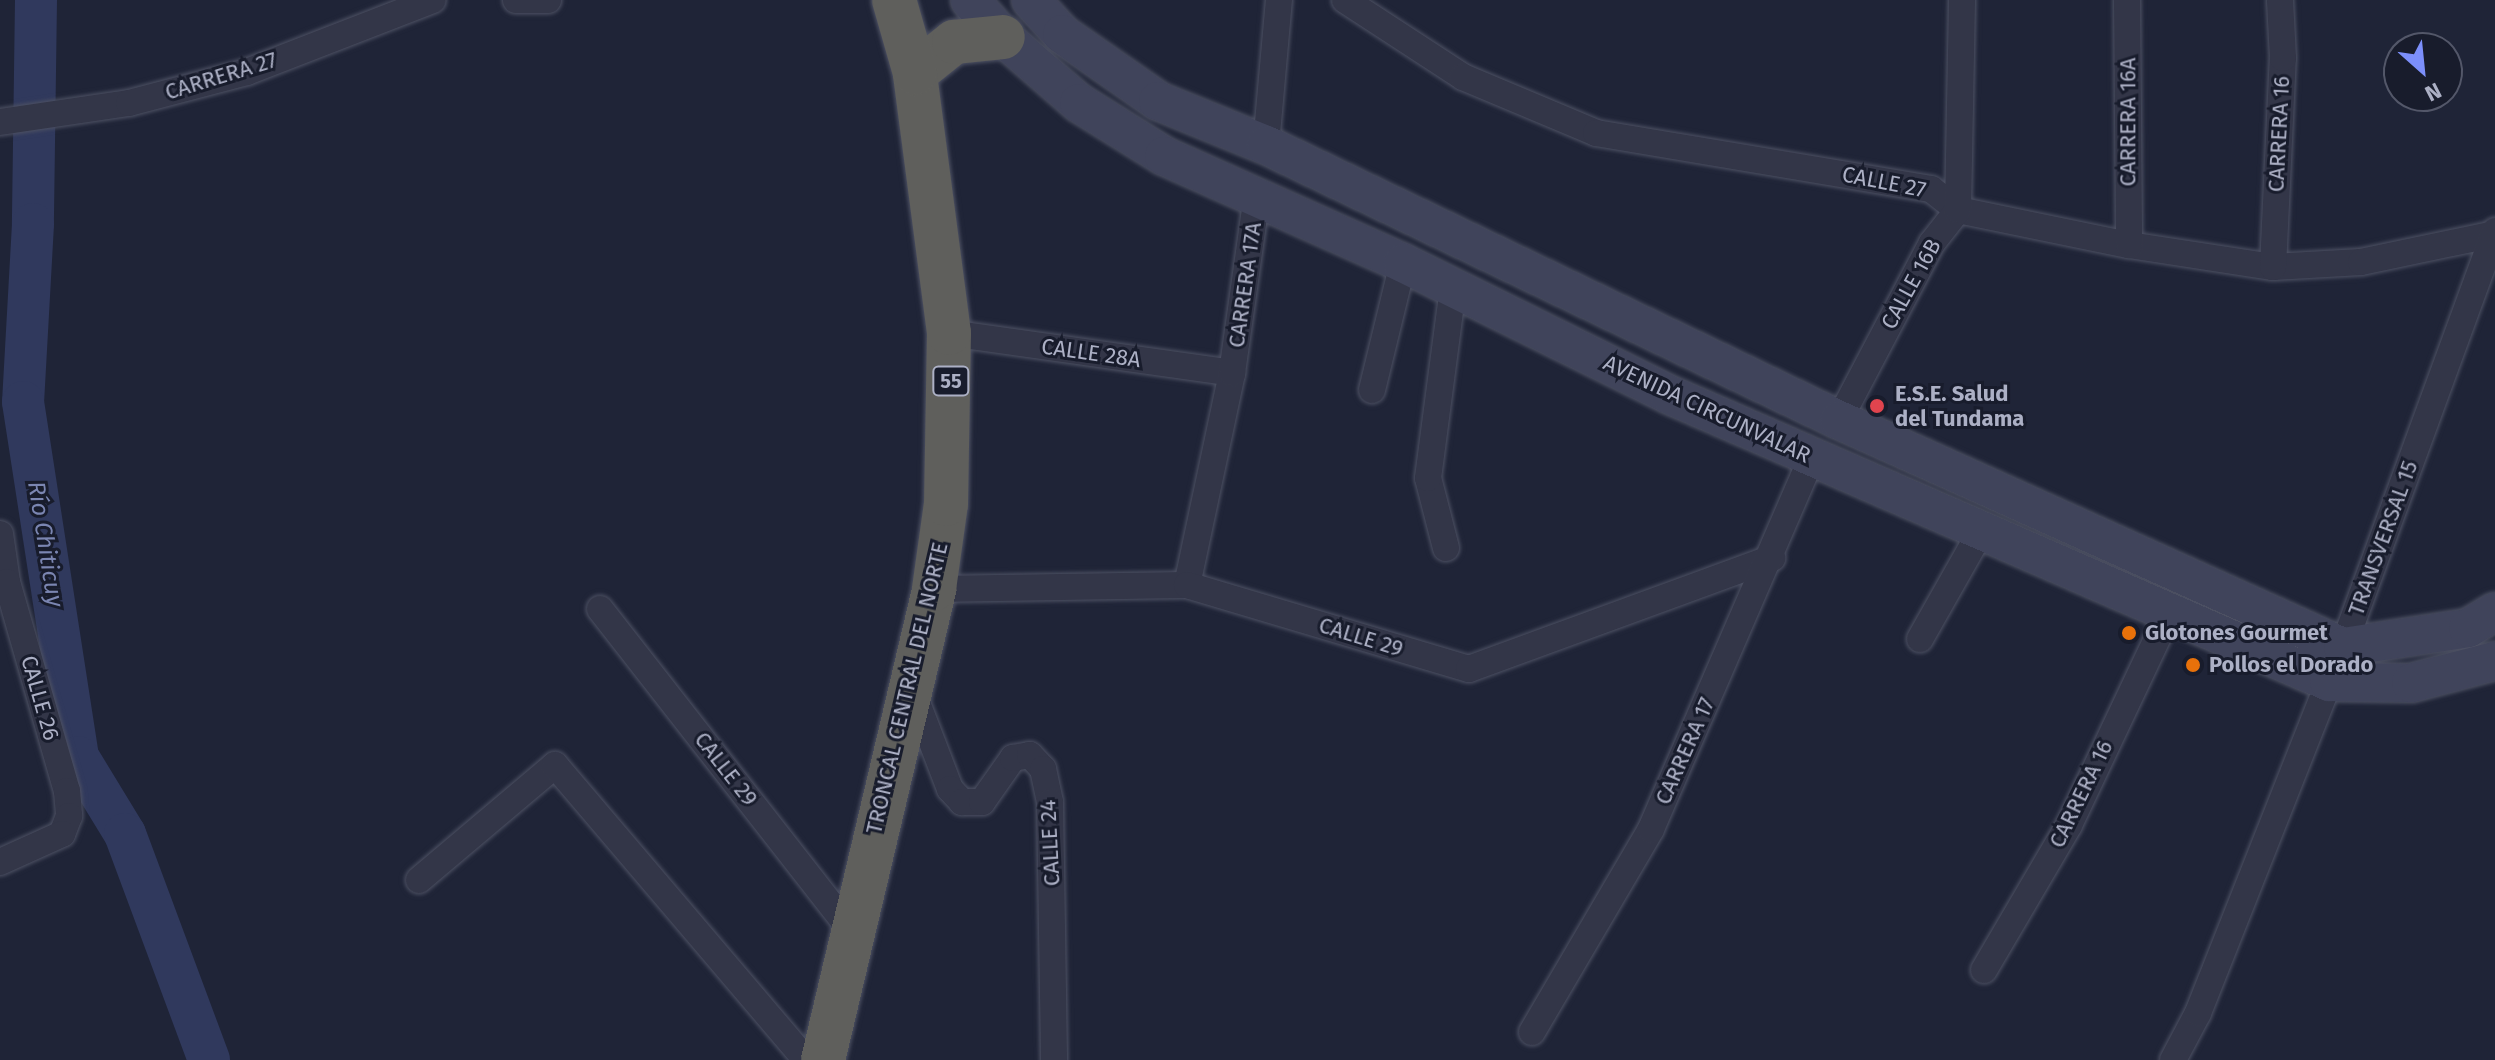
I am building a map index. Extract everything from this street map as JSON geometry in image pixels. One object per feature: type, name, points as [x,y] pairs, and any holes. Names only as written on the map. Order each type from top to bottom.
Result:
[{"type":"highway","name":"55","points":[[894,0],[915,73]]},
{"type":"highway","name":"55","points":[[915,73],[928,0]]},
{"type":"highway","points":[[915,73],[954,42],[1003,37]]},
{"type":"highway","name":"TRONCAL CENTRAL DEL NORTE","points":[[823,1060],[851,930],[934,589],[949,461],[949,333],[915,73]]},
{"type":"main road","name":"AVENIDA CIRCUNVALAR","points":[[970,0],[1003,37],[1103,118],[1164,156],[1403,263],[1670,395],[2169,613],[2329,682],[2411,683],[2495,661]]},
{"type":"main road","name":"AVENIDA CIRCUNVALAR","points":[[1031,0],[1062,34],[1158,101],[1266,145],[1839,420],[2343,647]]},
{"type":"main road","points":[[1670,395],[1691,347]]},
{"type":"main road","points":[[2343,647],[2468,628],[2495,612]]},
{"type":"street","name":"CARRERA 27","points":[[4,122],[47,118],[247,72],[433,0]]},
{"type":"street","points":[[516,0],[548,0]]},
{"type":"street","points":[[1266,145],[1279,0]]},
{"type":"street","name":"CALLE 27","points":[[1345,0],[1463,77],[1596,133],[1931,189],[1958,210],[2129,245],[2273,267],[2361,262],[2495,233]]},
{"type":"street","points":[[1958,210],[1962,0]]},
{"type":"street","name":"CARRERA 16A","points":[[2127,0],[2129,245]]},
{"type":"street","name":"CARRERA 16","points":[[2273,267],[2283,58],[2280,0]]},
{"type":"street","name":"CARRERA 17A","points":[[1187,585],[1232,373],[1257,196]]},
{"type":"street","name":"CALLE 16B","points":[[1839,420],[1932,243],[1958,210]]},
{"type":"street","name":"TRANSVERSAL 15","points":[[2173,1060],[2198,1013],[2343,647],[2495,233]]},
{"type":"street","points":[[1372,390],[1403,263]]},
{"type":"street","points":[[1446,548],[1428,478],[1453,287]]},
{"type":"street","name":"CALLE 28A","points":[[949,333],[1232,373]]},
{"type":"street","name":"CARRERA 17","points":[[1532,1032],[1651,829],[1772,558],[1812,457]]},
{"type":"street","points":[[1920,639],[1981,531]]},
{"type":"street","name":"CALLE 26","points":[[0,534],[7,582],[67,791],[69,816],[62,834],[0,862]]},
{"type":"street","name":"CALLE 29","points":[[934,589],[1187,585],[1469,669],[1772,558]]},
{"type":"street","name":"CALLE 29","points":[[600,609],[851,930]]},
{"type":"street","name":"CARRERA 16","points":[[1984,970],[2069,825],[2169,613]]},
{"type":"street","name":"CALLE 24","points":[[911,687],[950,789],[962,802],[982,802],[1013,758],[1030,755],[1043,769],[1050,802],[1054,1060]]},
{"type":"street","points":[[419,880],[555,765],[806,1060]]},
{"type":"waterway","name":"Río Chiticuy","points":[[36,0],[33,224],[23,402],[78,757],[125,834],[209,1060]]},
{"type":"place","name":"E.S.E. Salud del Tundama","points":[[1877,406]]},
{"type":"place","name":"Glotones Gourmet","points":[[2129,633]]},
{"type":"place","name":"Pollos el Dorado","points":[[2193,665]]}]
